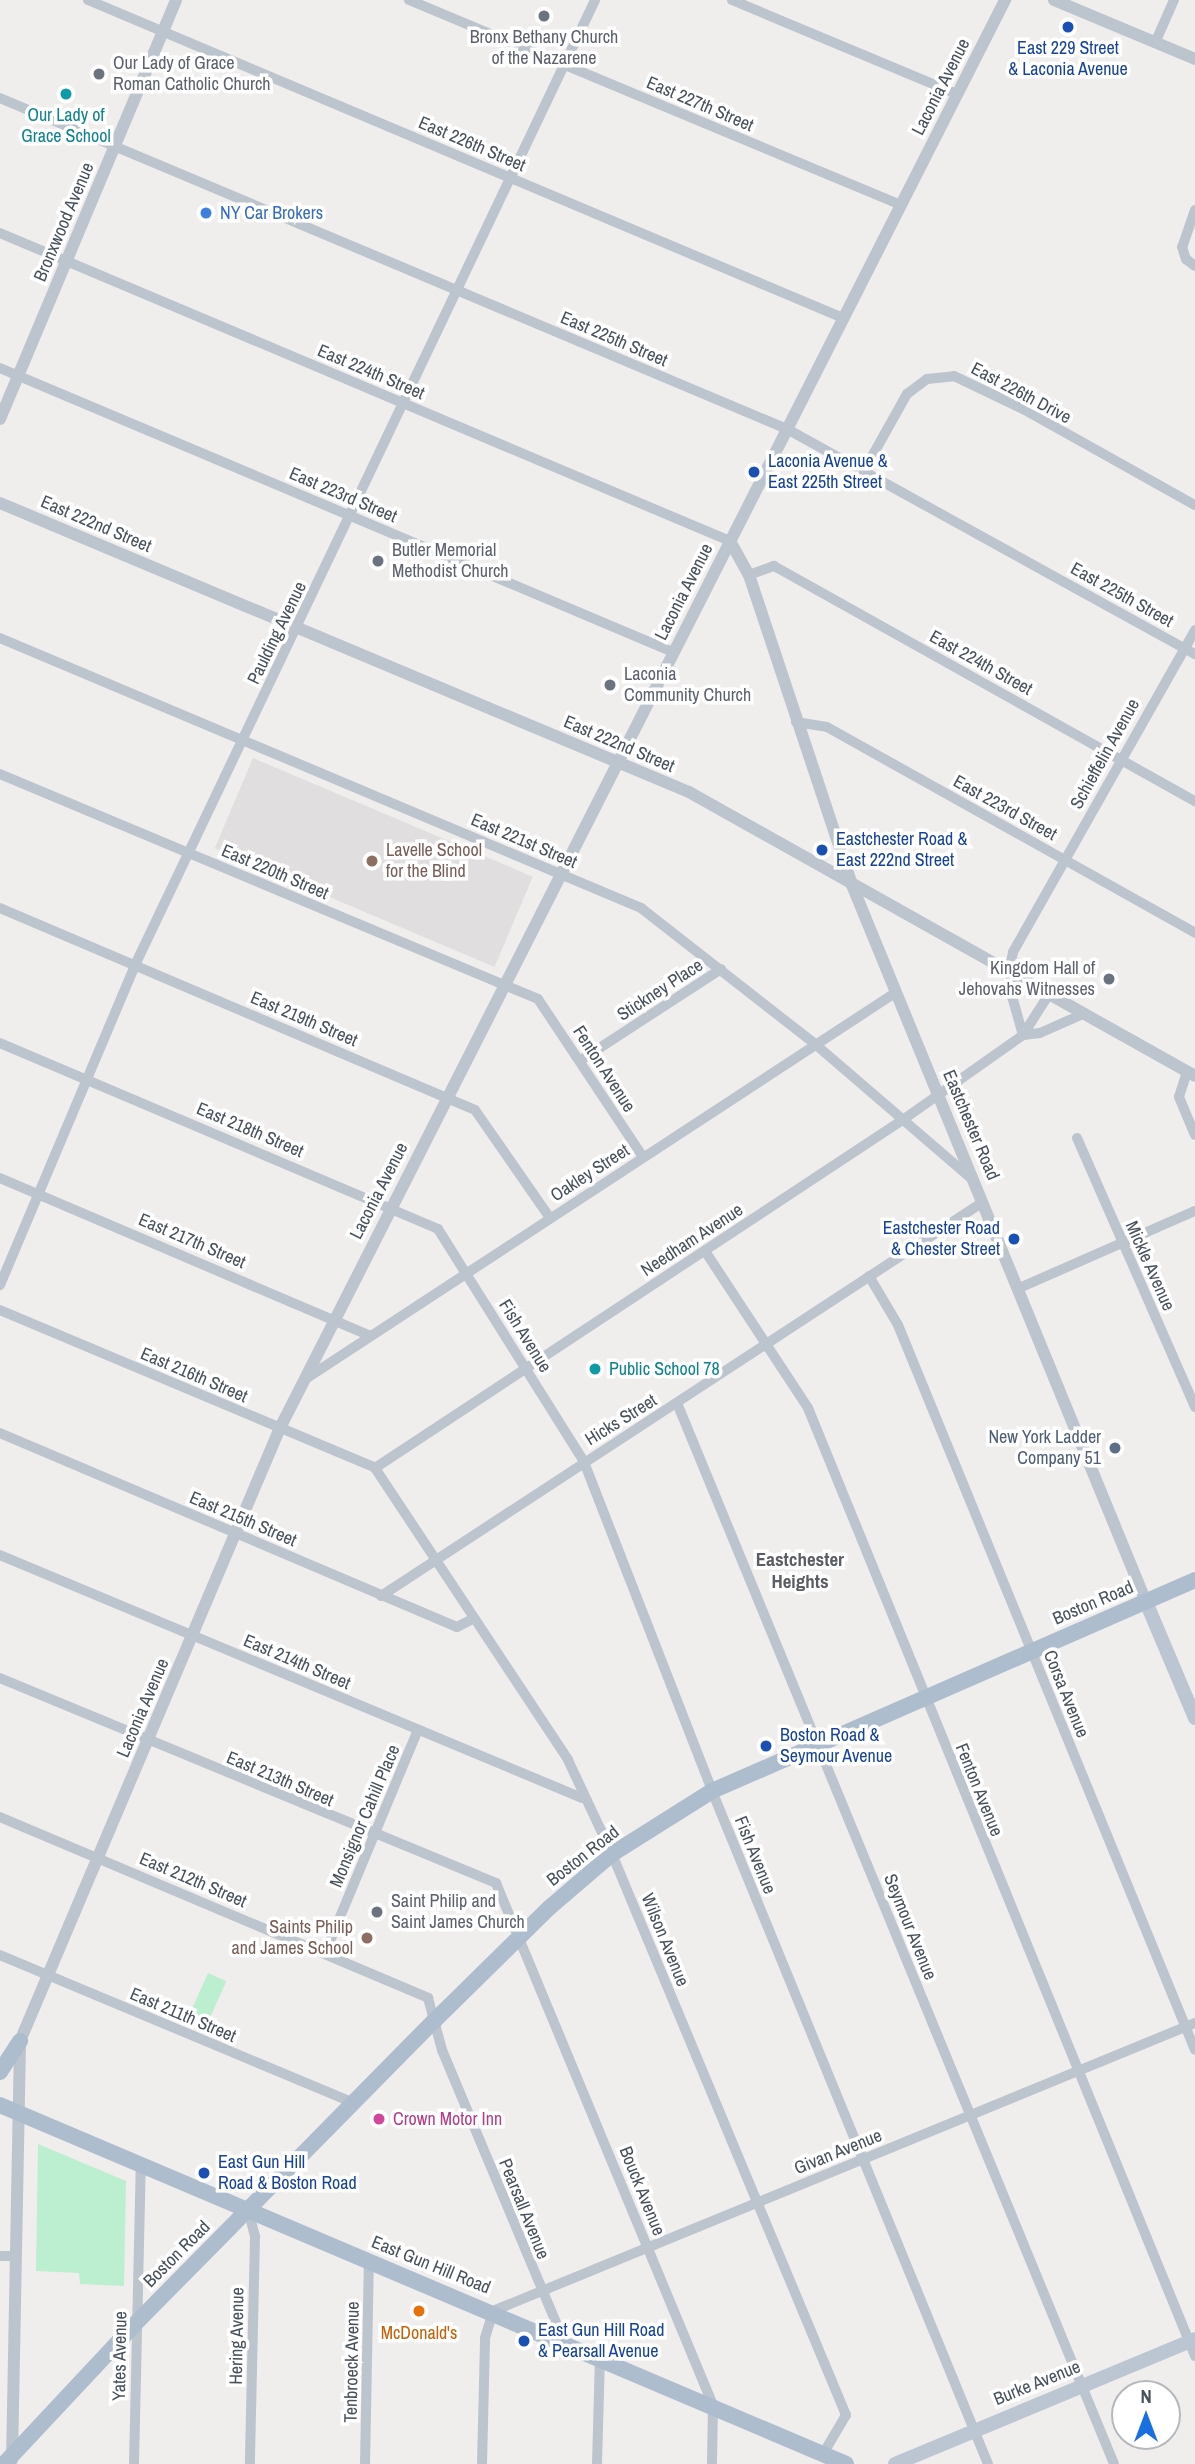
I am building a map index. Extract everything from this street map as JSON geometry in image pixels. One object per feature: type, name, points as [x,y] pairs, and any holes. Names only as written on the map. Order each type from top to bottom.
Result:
[{"type":"main road","name":"Boston Road","points":[[9,2460],[136,2323],[434,2021],[520,1935],[612,1854],[712,1790],[817,1742],[1195,1580]]},
{"type":"main road","name":"Eastchester Road","points":[[1146,1602],[1194,1711]]},
{"type":"main road","points":[[0,2073],[20,2041]]},
{"type":"main road","name":"East Gun Hill Road","points":[[0,2105],[713,2404],[846,2464]]},
{"type":"main road","name":"Burke Avenue","points":[[895,2464],[1192,2340]]},
{"type":"street","name":"East 226th Street","points":[[88,0],[843,318]]},
{"type":"street","name":"Bronxwood Avenue","points":[[0,419],[176,0]]},
{"type":"street","name":"East 227th Street","points":[[409,0],[901,205]]},
{"type":"street","name":"Paulding Avenue","points":[[0,1285],[135,965],[567,66],[595,0]]},
{"type":"street","points":[[732,0],[957,94]]},
{"type":"street","name":"Laconia Avenue","points":[[9,2460],[7,2256],[20,2041],[50,1976],[280,1428],[303,1380],[1005,0]]},
{"type":"street","points":[[1054,0],[1195,60]]},
{"type":"street","points":[[1155,43],[1174,0]]},
{"type":"street","name":"East 225th Street","points":[[0,98],[787,429],[865,469],[1195,654]]},
{"type":"street","points":[[1195,210],[1182,247],[1186,259],[1195,266]]},
{"type":"street","name":"East 224th Street","points":[[0,233],[730,541]]},
{"type":"street","name":"East 223rd Street","points":[[0,368],[673,652]]},
{"type":"street","name":"East 226th Drive","points":[[865,469],[907,394],[927,379],[954,376],[1023,409],[1195,505]]},
{"type":"street","name":"East 222nd Street","points":[[0,503],[689,792],[1191,1074]]},
{"type":"street","name":"Eastchester Road","points":[[730,541],[749,575],[852,885],[1146,1602]]},
{"type":"street","name":"East 224th Street","points":[[749,575],[774,566],[1195,801]]},
{"type":"street","name":"Schieffelin Avenue","points":[[1009,970],[1013,952],[1195,630]]},
{"type":"street","name":"East 221st Street","points":[[0,638],[640,908],[815,1044],[972,1179]]},
{"type":"street","name":"East 223rd Street","points":[[796,722],[827,727],[1195,933]]},
{"type":"street","name":"East 220th Street","points":[[0,774],[538,999]]},
{"type":"street","name":"East 219th Street","points":[[0,908],[475,1110],[550,1218]]},
{"type":"street","name":"Stickney Place","points":[[581,1060],[721,969]]},
{"type":"street","points":[[1009,970],[1023,1034]]},
{"type":"street","name":"Oakley Street","points":[[303,1380],[895,993]]},
{"type":"street","name":"Needham Avenue","points":[[375,1468],[904,1119],[936,1093],[1023,1034],[1049,994]]},
{"type":"street","name":"Fenton Avenue","points":[[538,999],[643,1157]]},
{"type":"street","name":"Needham Avenue","points":[[1023,1034],[1040,1033],[1083,1014]]},
{"type":"street","name":"East 218th Street","points":[[0,1043],[438,1229],[467,1272]]},
{"type":"street","points":[[1191,1074],[1179,1097],[1195,1135]]},
{"type":"street","name":"Mickle Avenue","points":[[1077,1138],[1195,1407]]},
{"type":"street","name":"East 217th Street","points":[[0,1178],[334,1318],[370,1336]]},
{"type":"street","name":"Hicks Street","points":[[381,1595],[983,1202]]},
{"type":"street","points":[[1017,1289],[1195,1211]]},
{"type":"street","name":"Fenton Avenue","points":[[705,1251],[764,1345],[808,1408],[1078,2071],[1192,2340],[1195,2356]]},
{"type":"street","name":"Fish Avenue","points":[[467,1272],[584,1462],[712,1790],[988,2464]]},
{"type":"street","name":"Corsa Avenue","points":[[869,1276],[898,1325],[1031,1651],[1190,2025],[1195,2050]]},
{"type":"street","name":"East 216th Street","points":[[0,1310],[375,1468]]},
{"type":"street","name":"Seymour Avenue","points":[[677,1403],[1114,2464]]},
{"type":"street","name":"East 215th Street","points":[[0,1433],[457,1627],[473,1619]]},
{"type":"street","name":"Wilson Avenue","points":[[375,1468],[568,1760],[582,1798],[612,1854],[846,2415],[823,2454]]},
{"type":"street","name":"East 214th Street","points":[[0,1555],[582,1798]]},
{"type":"street","name":"East 213th Street","points":[[0,1678],[374,1835],[496,1883],[520,1935]]},
{"type":"street","name":"Monsignor Cahill Place","points":[[325,1953],[418,1730]]},
{"type":"street","name":"East 212th Street","points":[[0,1817],[428,1998],[434,2021]]},
{"type":"street","name":"Bouck Avenue","points":[[520,1935],[713,2404],[712,2464]]},
{"type":"street","name":"East 211th Street","points":[[0,1955],[354,2103]]},
{"type":"street","name":"Pearsall Avenue","points":[[434,2021],[442,2050],[564,2341]]},
{"type":"street","name":"Givan Avenue","points":[[493,2311],[1190,2025]]},
{"type":"street","name":"Yates Avenue","points":[[134,2464],[141,2164]]},
{"type":"street","name":"Hering Avenue","points":[[248,2209],[255,2237],[250,2464]]},
{"type":"street","name":"Tenbroeck Avenue","points":[[365,2464],[369,2260]]},
{"type":"street","points":[[482,2464],[485,2337],[493,2311]]},
{"type":"street","points":[[597,2464],[600,2357]]},
{"type":"shaded area","name":"Lavelle School for the Blind","points":[[253,758],[533,877],[495,967],[215,848]]},
{"type":"green space","points":[[208,1973],[226,1981],[207,2025],[188,2017]]},
{"type":"green space","points":[[38,2144],[126,2181],[124,2286],[80,2284],[79,2273],[36,2271]]},
{"type":"place","name":"Bronx Bethany Church of the Nazarene","points":[[544,16]]},
{"type":"place","name":"East 229 Street & Laconia Avenue","points":[[1068,27]]},
{"type":"place","name":"Our Lady of Grace Roman Catholic Church","points":[[99,74]]},
{"type":"place","name":"Our Lady of Grace School","points":[[66,94]]},
{"type":"place","name":"NY Car Brokers","points":[[206,213]]},
{"type":"place","name":"Laconia Avenue & East 225th Street","points":[[754,472]]},
{"type":"place","name":"Butler Memorial Methodist Church","points":[[378,561]]},
{"type":"place","name":"Laconia Community Church","points":[[610,685]]},
{"type":"place","name":"Eastchester Road & East 222nd Street","points":[[822,850]]},
{"type":"place","name":"Lavelle School for the Blind","points":[[372,861]]},
{"type":"place","name":"Kingdom Hall of Jehovahs Witnesses","points":[[1109,979]]},
{"type":"place","name":"Eastchester Road & Chester Street","points":[[1014,1239]]},
{"type":"place","name":"Public School 78","points":[[595,1369]]},
{"type":"place","name":"New York Ladder Company 51","points":[[1115,1448]]},
{"type":"place","name":"Boston Road & Seymour Avenue","points":[[766,1746]]},
{"type":"place","name":"Saint Philip and Saint James Church","points":[[377,1912]]},
{"type":"place","name":"Saints Philip and James School","points":[[367,1938]]},
{"type":"place","name":"Crown Motor Inn","points":[[379,2119]]},
{"type":"place","name":"East Gun Hill Road & Boston Road","points":[[204,2173]]},
{"type":"place","name":"McDonald's","points":[[419,2311]]},
{"type":"place","name":"East Gun Hill Road & Pearsall Avenue","points":[[524,2341]]},
{"type":"district","name":"Eastchester Heights","points":[[800,1571]]}]
